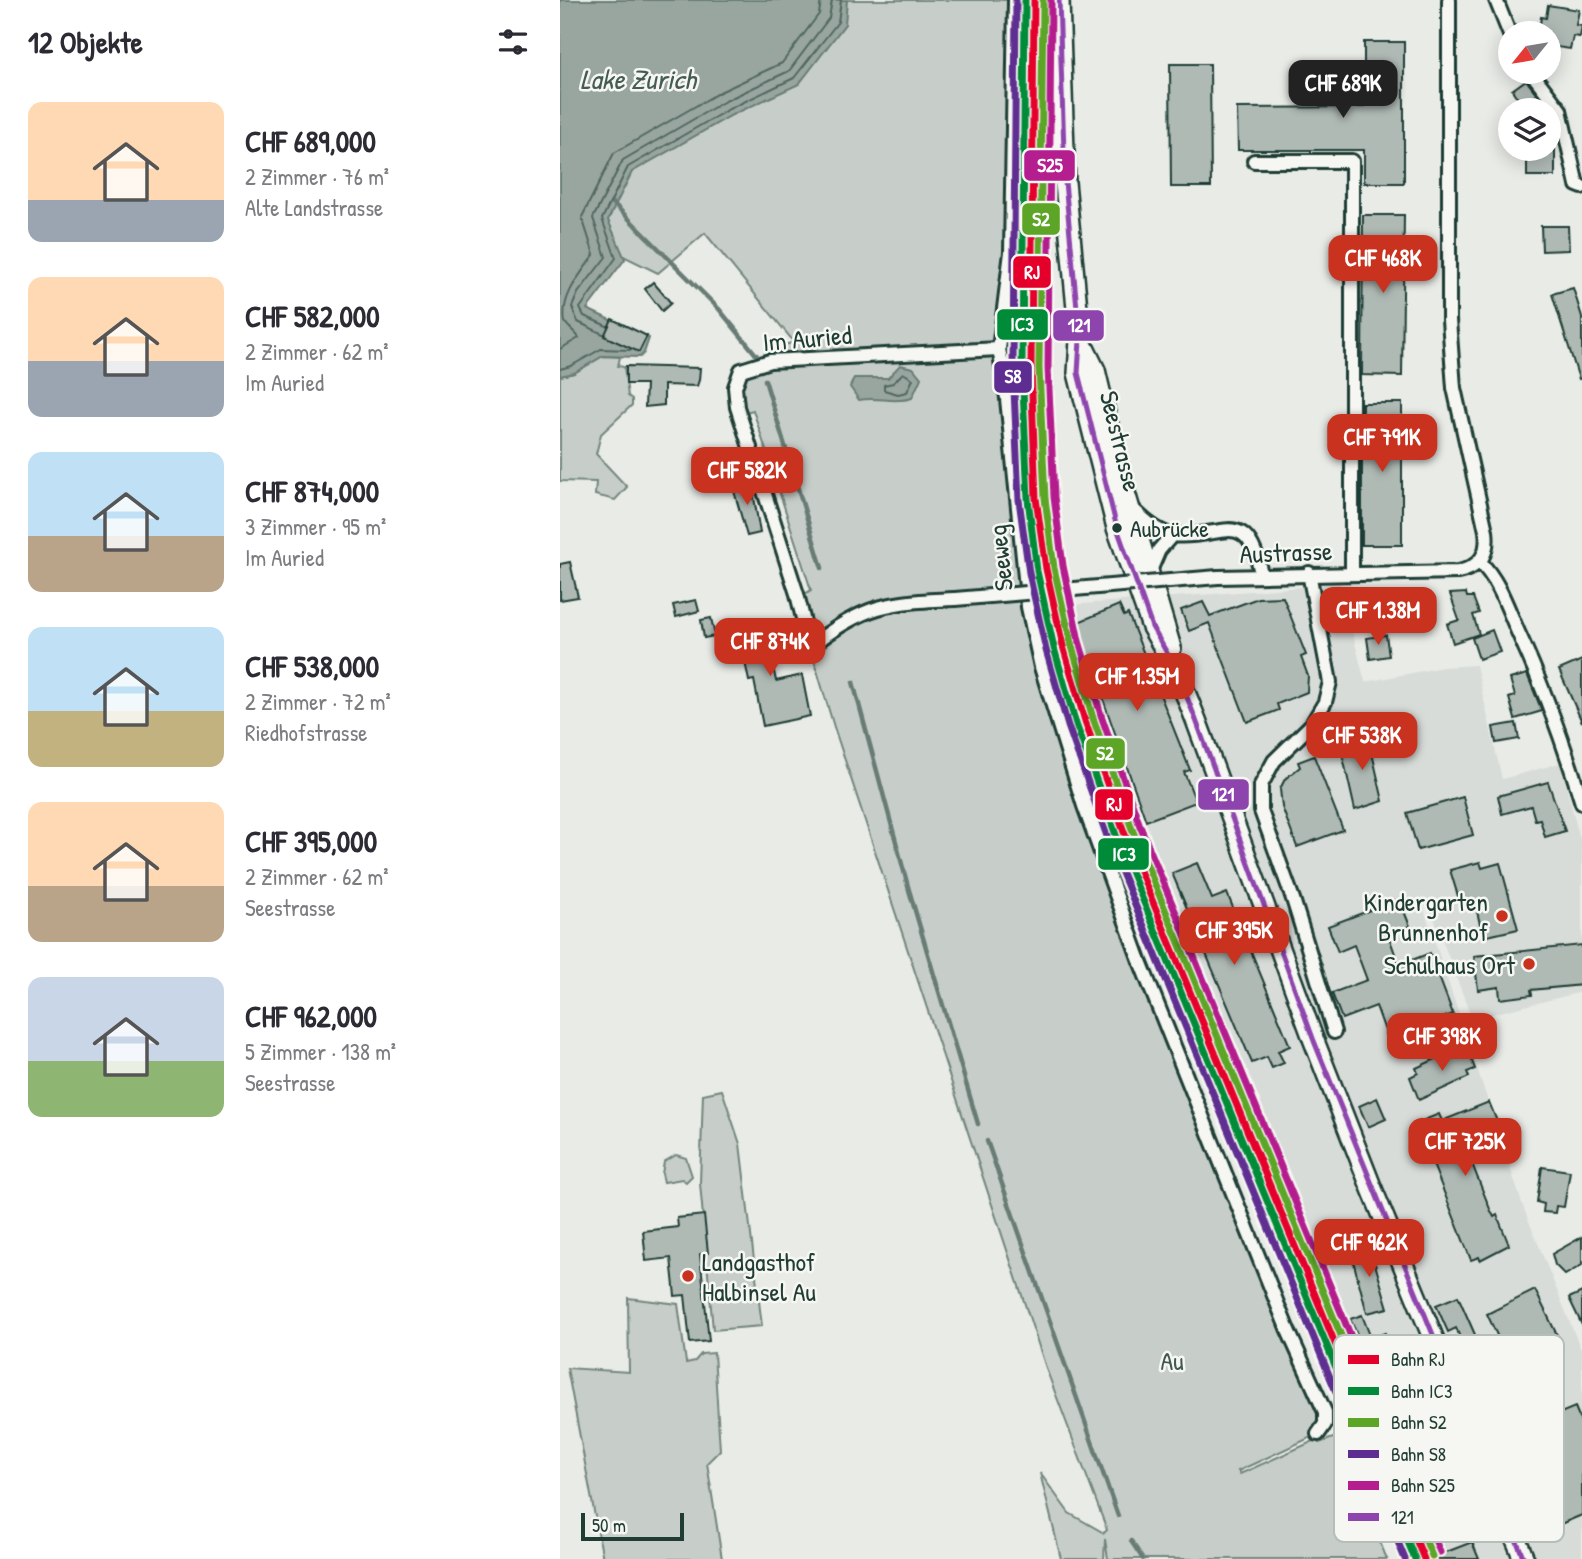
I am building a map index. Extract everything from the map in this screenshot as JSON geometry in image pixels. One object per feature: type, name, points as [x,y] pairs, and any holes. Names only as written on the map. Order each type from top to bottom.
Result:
[{"type":"main road","name":"Seestrasse","points":[[1059,0],[1065,182],[1080,340],[1078,373],[1113,516],[1152,627],[1175,667]]},
{"type":"main road","name":"Seestrasse","points":[[1080,340],[1095,370],[1128,504],[1166,621],[1175,667],[1314,1041],[1433,1335]]},
{"type":"main road","name":"Seestrasse","points":[[1517,1542],[1524,1559]]},
{"type":"street","name":"Seeweg","points":[[1015,0],[1011,252],[999,349],[1006,389],[1025,585],[1041,667],[1084,806],[1140,961],[1287,1328],[1325,1412],[1325,1424],[1318,1434]]},
{"type":"street","points":[[1449,0],[1449,320],[1454,388],[1488,542],[1480,562],[1491,573],[1541,681],[1582,803]]},
{"type":"street","points":[[1496,0],[1504,21]]},
{"type":"street","points":[[1540,84],[1560,110],[1579,186]]},
{"type":"street","points":[[1254,161],[1352,161],[1352,573]]},
{"type":"street","name":"Im Auried","points":[[810,646],[797,594],[737,407],[735,387],[741,370],[770,360],[999,349]]},
{"type":"street","points":[[1128,504],[1151,525],[1172,535],[1224,531],[1242,534],[1252,542],[1261,574]]},
{"type":"street","points":[[1149,575],[1152,561],[1172,535]]},
{"type":"street","name":"Austrasse","points":[[810,646],[836,626],[884,604],[1261,574],[1458,572],[1480,562]]},
{"type":"street","points":[[1309,573],[1330,682],[1325,702],[1312,724],[1274,761],[1261,785],[1261,811],[1293,899],[1334,1032]]},
{"type":"shaded area","points":[[1340,584],[1365,682],[1443,667],[1476,665],[1502,779],[1560,763],[1582,846],[1582,992],[1472,1019],[1430,908],[1420,897],[1524,1209],[1582,1352],[1582,1559],[1449,1559],[1442,1542],[1564,1542],[1564,1335],[1356,1335],[1157,853],[1069,605]]},
{"type":"green space","name":"Au","points":[[833,0],[1015,0],[1011,252],[1001,326],[1025,585],[1084,806],[1325,1412],[1318,1434],[1238,1471],[1240,1474],[1316,1440],[1319,1443],[1334,1438],[1334,1542],[1380,1542],[1387,1559],[1108,1559],[1105,1539],[1104,1559],[1061,1559],[1040,1473],[1069,1513],[1104,1533],[1107,1530],[1047,1371],[834,727],[810,647],[816,642],[805,594],[811,590],[753,410],[739,414],[741,370],[770,360],[767,351],[794,342],[705,233],[658,273],[595,242],[596,194]]},
{"type":"green space","points":[[603,356],[620,357],[618,366],[624,367],[628,396],[632,399],[632,405],[601,434],[596,454],[627,487],[615,500],[595,495],[596,482],[560,481],[560,376],[574,373]]},
{"type":"green space","points":[[722,1090],[740,1144],[762,1326],[713,1330],[700,1183],[703,1094]]},
{"type":"green space","points":[[676,1155],[686,1158],[692,1176],[686,1182],[682,1179],[664,1182],[664,1162]]},
{"type":"green space","points":[[628,1298],[678,1304],[686,1363],[695,1361],[701,1354],[714,1353],[720,1450],[707,1463],[722,1559],[603,1559],[567,1368],[629,1372]]},
{"type":"water","name":"Lake Zurich","points":[[560,0],[847,0],[845,24],[799,84],[732,115],[632,172],[608,220],[625,259],[587,309],[649,338],[644,353],[640,357],[603,356],[574,373],[560,376]]},
{"type":"water","points":[[900,365],[913,368],[921,378],[912,398],[859,400],[850,387],[854,378],[888,378]]},
{"type":"building","points":[[1548,5],[1579,10],[1576,25],[1582,26],[1580,37],[1573,36],[1570,49],[1561,48],[1561,21],[1540,21],[1541,17],[1546,18]]},
{"type":"building","points":[[1364,42],[1404,42],[1404,183],[1364,183],[1364,150],[1238,150],[1237,108],[1364,107]]},
{"type":"building","points":[[1170,64],[1210,64],[1211,187],[1171,187]]},
{"type":"building","points":[[1520,84],[1529,84],[1540,98],[1518,98],[1512,90]]},
{"type":"building","points":[[1527,161],[1555,161],[1555,176],[1527,176]]},
{"type":"building","points":[[1363,215],[1404,215],[1402,376],[1362,375]]},
{"type":"building","points":[[1541,226],[1568,226],[1569,250],[1542,251]]},
{"type":"building","points":[[653,282],[671,303],[662,311],[645,289]]},
{"type":"building","points":[[1573,288],[1582,317],[1582,378],[1579,379],[1552,294]]},
{"type":"building","points":[[612,319],[647,336],[639,352],[604,336]]},
{"type":"building","points":[[626,366],[700,368],[699,380],[697,386],[664,385],[664,405],[645,407],[646,384],[626,384]]},
{"type":"building","points":[[1362,403],[1402,403],[1402,545],[1362,545]]},
{"type":"building","points":[[751,480],[760,533],[747,536],[732,484]]},
{"type":"building","points":[[570,562],[578,597],[560,600],[560,564]]},
{"type":"building","points":[[1466,593],[1467,597],[1473,597],[1479,613],[1473,615],[1479,634],[1453,643],[1447,624],[1459,620],[1450,594]]},
{"type":"building","points":[[1283,597],[1306,655],[1301,657],[1308,676],[1307,692],[1277,704],[1279,710],[1247,722],[1209,623],[1189,631],[1181,610],[1203,602],[1210,616],[1258,598]]},
{"type":"building","points":[[696,600],[699,611],[676,617],[673,605]]},
{"type":"building","points":[[1335,600],[1344,615],[1333,621],[1324,606]]},
{"type":"building","points":[[1119,605],[1124,616],[1128,614],[1190,770],[1184,772],[1196,802],[1146,821],[1076,623]]},
{"type":"building","points":[[711,618],[715,636],[704,638],[701,620]]},
{"type":"building","points":[[771,624],[776,651],[770,652],[776,681],[802,675],[810,716],[763,726],[754,680],[749,681],[744,657],[738,658],[733,631]]},
{"type":"building","points":[[1492,630],[1500,652],[1479,659],[1472,638]]},
{"type":"building","points":[[1386,635],[1389,656],[1370,659],[1367,638]]},
{"type":"building","points":[[1582,660],[1582,722],[1559,670]]},
{"type":"building","points":[[1527,674],[1542,711],[1515,719],[1509,698],[1515,696],[1510,679]]},
{"type":"building","points":[[1516,723],[1519,739],[1496,743],[1493,727]]},
{"type":"building","points":[[1367,731],[1383,801],[1355,810],[1343,757],[1350,745],[1349,735]]},
{"type":"building","points":[[1314,756],[1343,830],[1297,847],[1282,807],[1280,789],[1285,779],[1300,767],[1298,762]]},
{"type":"building","points":[[1548,782],[1565,831],[1545,837],[1540,819],[1535,820],[1531,806],[1502,814],[1498,796]]},
{"type":"building","points":[[1463,797],[1473,835],[1418,850],[1407,813]]},
{"type":"building","points":[[1480,862],[1482,868],[1500,863],[1518,929],[1483,937],[1475,903],[1461,906],[1450,870]]},
{"type":"building","points":[[1197,863],[1212,899],[1227,893],[1290,1046],[1278,1051],[1284,1063],[1272,1068],[1267,1057],[1252,1063],[1172,873]]},
{"type":"building","points":[[1399,899],[1410,926],[1388,934],[1399,965],[1430,953],[1453,1014],[1388,1039],[1376,1006],[1342,1019],[1332,993],[1367,980],[1354,945],[1338,952],[1328,926]]},
{"type":"building","name":"Schulhaus Ort","points":[[1582,945],[1582,985],[1531,990],[1532,995],[1500,999],[1499,987],[1478,990],[1474,956]]},
{"type":"building","points":[[1466,1045],[1475,1069],[1467,1072],[1469,1077],[1419,1100],[1410,1077],[1418,1073],[1416,1068]]},
{"type":"building","points":[[1377,1098],[1386,1119],[1368,1127],[1359,1106]]},
{"type":"building","points":[[1489,1102],[1499,1126],[1465,1146],[1490,1209],[1494,1217],[1497,1215],[1509,1245],[1480,1260],[1479,1257],[1471,1260],[1432,1162],[1436,1160],[1419,1122],[1439,1114],[1442,1121]]},
{"type":"building","points":[[1542,1167],[1570,1171],[1564,1207],[1556,1206],[1555,1213],[1543,1212],[1544,1204],[1537,1202]]},
{"type":"building","name":"Landgasthof Halbinsel Au","points":[[704,1215],[708,1253],[700,1254],[709,1341],[690,1343],[685,1295],[675,1296],[671,1258],[646,1261],[643,1231],[678,1227],[677,1218]]},
{"type":"building","points":[[1582,1237],[1582,1265],[1565,1275],[1555,1265],[1552,1254]]},
{"type":"building","points":[[1369,1244],[1388,1308],[1367,1313],[1350,1249]]},
{"type":"building","points":[[1535,1290],[1557,1335],[1497,1335],[1487,1314]]},
{"type":"building","points":[[1582,1292],[1582,1325],[1569,1298]]},
{"type":"building","points":[[1458,1296],[1475,1335],[1459,1335],[1456,1328],[1448,1332],[1436,1305]]},
{"type":"building","points":[[1317,1307],[1334,1347],[1334,1385],[1304,1312]]},
{"type":"building","points":[[1362,1315],[1370,1335],[1357,1335],[1350,1319]]},
{"type":"building","points":[[1575,1407],[1582,1424],[1582,1515],[1564,1523],[1564,1412]]},
{"type":"building","points":[[1472,1542],[1479,1559],[1431,1558]]},
{"type":"waterway","points":[[613,203],[719,309],[758,357]]},
{"type":"waterway","points":[[765,380],[822,568]]},
{"type":"waterway","points":[[853,682],[909,890],[978,1124]]},
{"type":"waterway","points":[[987,1141],[1118,1516]]},
{"type":"waterway","points":[[1131,1541],[1143,1559]]},
{"type":"rail line","name":"S8","points":[[1016,0],[1013,368],[1019,500],[1029,573],[1046,650],[1068,726],[1108,839],[1334,1387]]},
{"type":"rail line","name":"IC3","points":[[1025,0],[1022,368],[1028,499],[1037,571],[1054,648],[1076,724],[1116,835],[1334,1363]]},
{"type":"rail line","name":"RJ","points":[[1034,0],[1031,368],[1036,498],[1046,569],[1063,646],[1085,721],[1124,832],[1334,1341]]},
{"type":"rail line","name":"S2","points":[[1043,0],[1039,368],[1045,498],[1054,568],[1071,643],[1093,718],[1132,829],[1341,1335]]},
{"type":"rail line","name":"S25","points":[[1051,0],[1048,368],[1054,497],[1063,566],[1079,641],[1101,715],[1140,826],[1350,1335]]},
{"type":"rail line","name":"S8","points":[[1398,1542],[1405,1559]]},
{"type":"rail line","name":"IC3","points":[[1408,1542],[1415,1559]]},
{"type":"rail line","name":"RJ","points":[[1417,1542],[1424,1559]]},
{"type":"rail line","name":"S2","points":[[1426,1542],[1432,1556]]},
{"type":"rail line","name":"S25","points":[[1436,1542],[1440,1552]]},
{"type":"transit line","name":"121","points":[[1059,0],[1065,182],[1080,340],[1078,373],[1117,528],[1152,627],[1175,667],[1196,720],[1314,1041],[1433,1335]]},
{"type":"transit line","name":"121","points":[[1517,1542],[1524,1559]]},
{"type":"place","name":"Aubrücke","points":[[1117,528]]},
{"type":"place","name":"Kindergarten Brunnenhof","points":[[1502,916]]},
{"type":"place","name":"Schulhaus Ort","points":[[1529,964]]},
{"type":"place","name":"Landgasthof Halbinsel Au","points":[[688,1276]]}]
